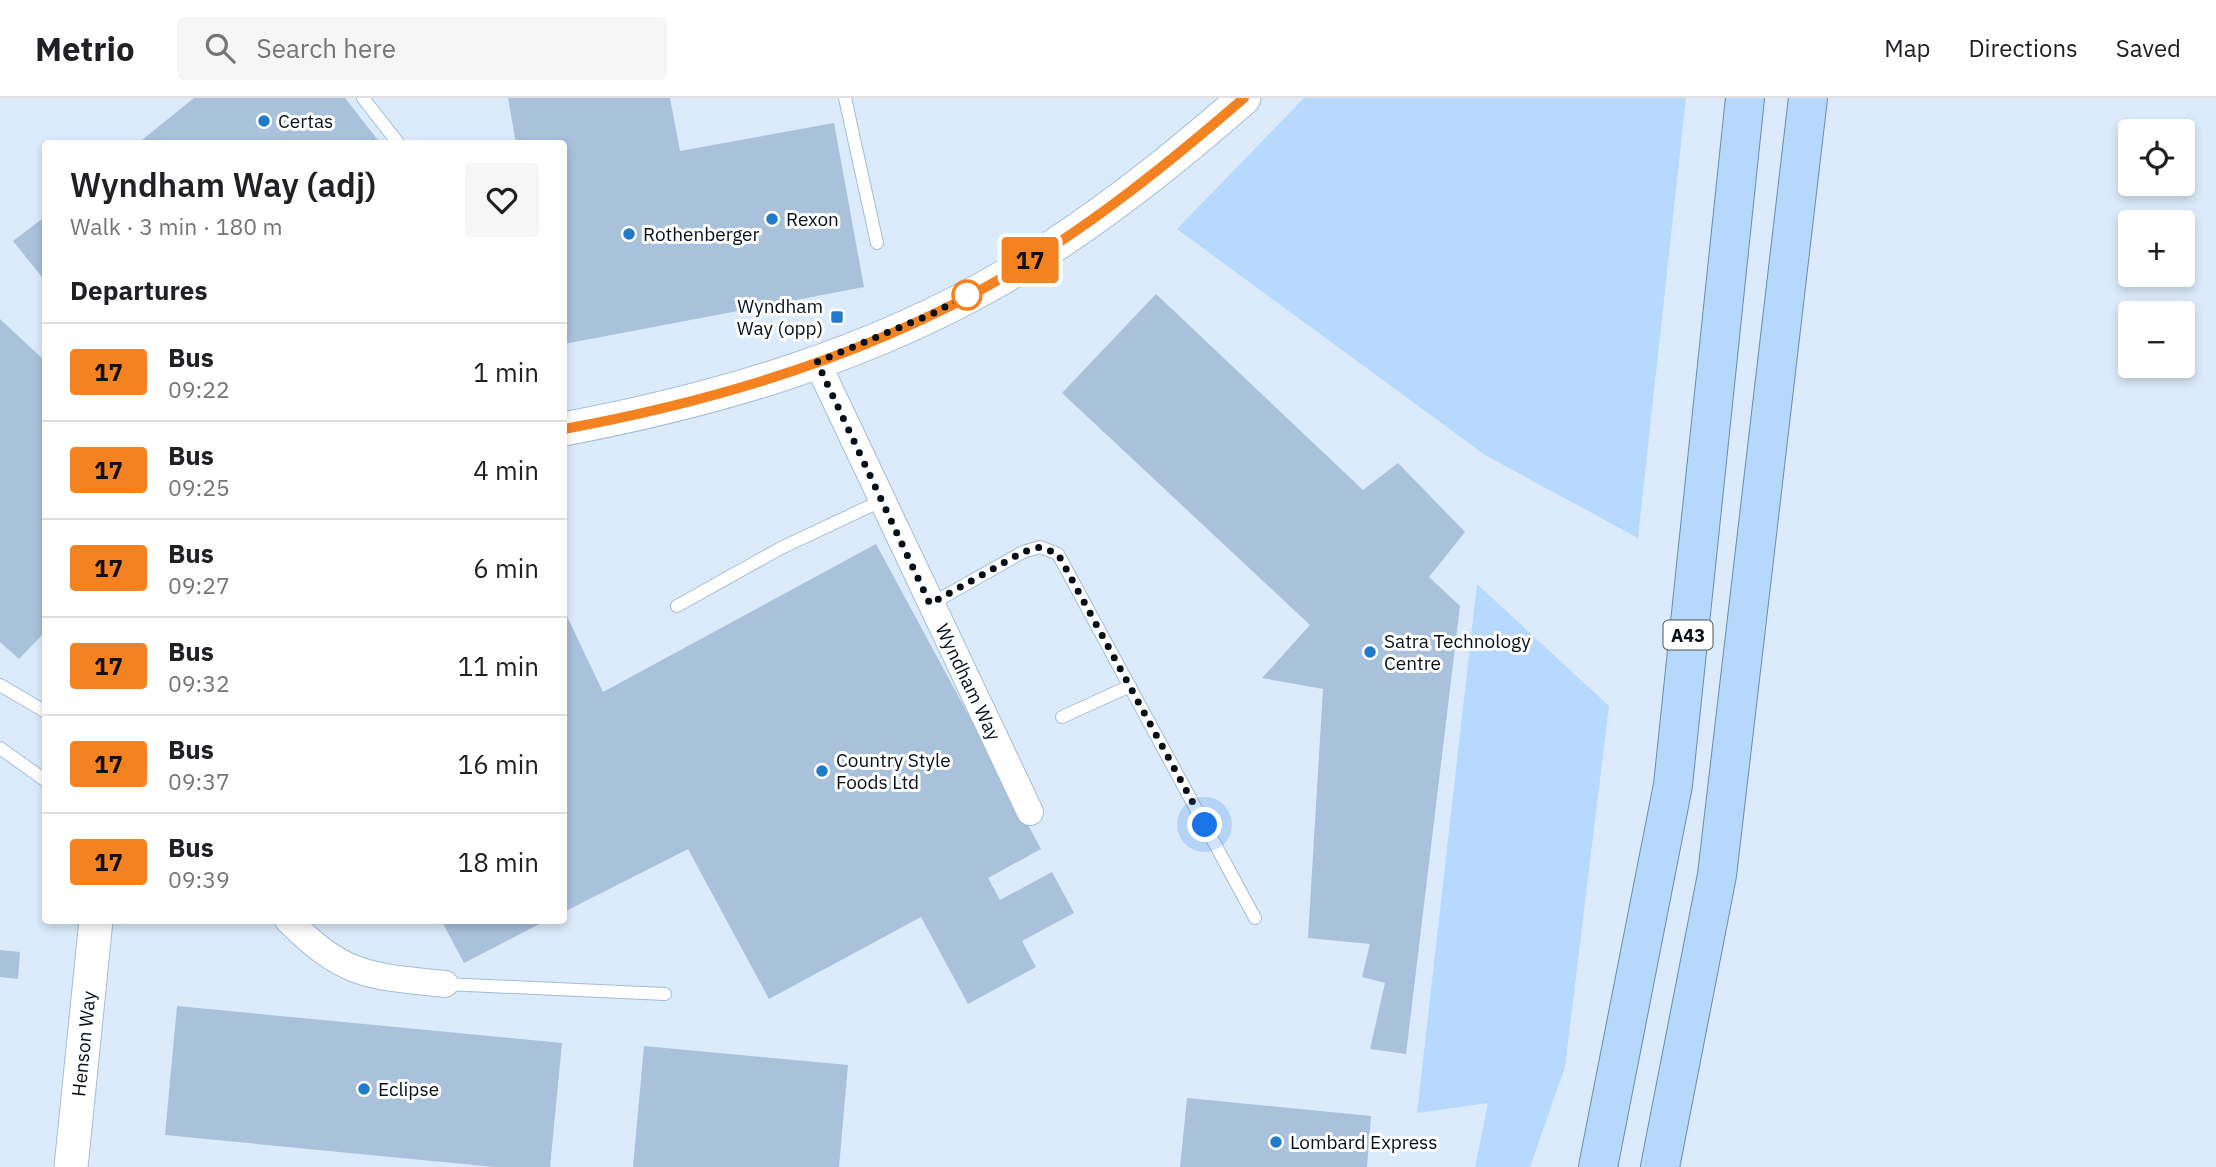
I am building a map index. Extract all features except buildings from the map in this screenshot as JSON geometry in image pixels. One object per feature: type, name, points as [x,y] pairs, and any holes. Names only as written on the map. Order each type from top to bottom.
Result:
[{"type":"highway","name":"A43","points":[[1598,1167],[1673,785],[1745,98]]},
{"type":"highway","points":[[1660,1167],[1717,875],[1808,98]]},
{"type":"street","points":[[567,428],[659,411],[760,383],[934,313],[1006,275],[1086,224],[1178,155],[1244,98]]},
{"type":"street","name":"Wyndham Way","points":[[817,362],[1030,812]]},
{"type":"street","name":"Henson Way","points":[[71,1167],[96,924]]},
{"type":"street","points":[[292,924],[331,959],[351,969],[384,978],[445,984]]},
{"type":"lane","points":[[363,98],[396,140]]},
{"type":"lane","points":[[845,98],[877,243]]},
{"type":"lane","points":[[677,606],[781,548],[883,500]]},
{"type":"lane","points":[[930,604],[1023,552],[1040,547],[1058,554],[1255,918]]},
{"type":"lane","points":[[0,685],[42,710]]},
{"type":"lane","points":[[1062,717],[1130,686]]},
{"type":"lane","points":[[0,748],[42,778]]},
{"type":"lane","points":[[445,984],[665,994]]},
{"type":"shaded area","points":[[1304,98],[1686,98],[1638,538],[1485,455],[1177,229]]},
{"type":"shaded area","points":[[1477,584],[1609,706],[1565,1067],[1530,1167],[1475,1167],[1488,1103],[1417,1113]]},
{"type":"bus line","name":"17","points":[[567,428],[659,411],[760,383],[934,313],[1006,275],[1086,224],[1178,155],[1244,98]]},
{"type":"place","name":"Certas","points":[[264,121]]},
{"type":"place","name":"Rexon","points":[[772,219]]},
{"type":"place","name":"Rothenberger","points":[[629,234]]},
{"type":"place","name":"Wyndham Way (opp)","points":[[837,317]]},
{"type":"place","name":"Satra Technology Centre","points":[[1370,652]]},
{"type":"place","name":"Country Style Foods Ltd","points":[[822,771]]},
{"type":"place","name":"Eclipse","points":[[364,1089]]},
{"type":"place","name":"Lombard Express","points":[[1276,1142]]},
{"type":"route","points":[[967,295],[934,313],[817,362],[930,604],[1023,552],[1040,547],[1058,554],[1205,825]]}]
